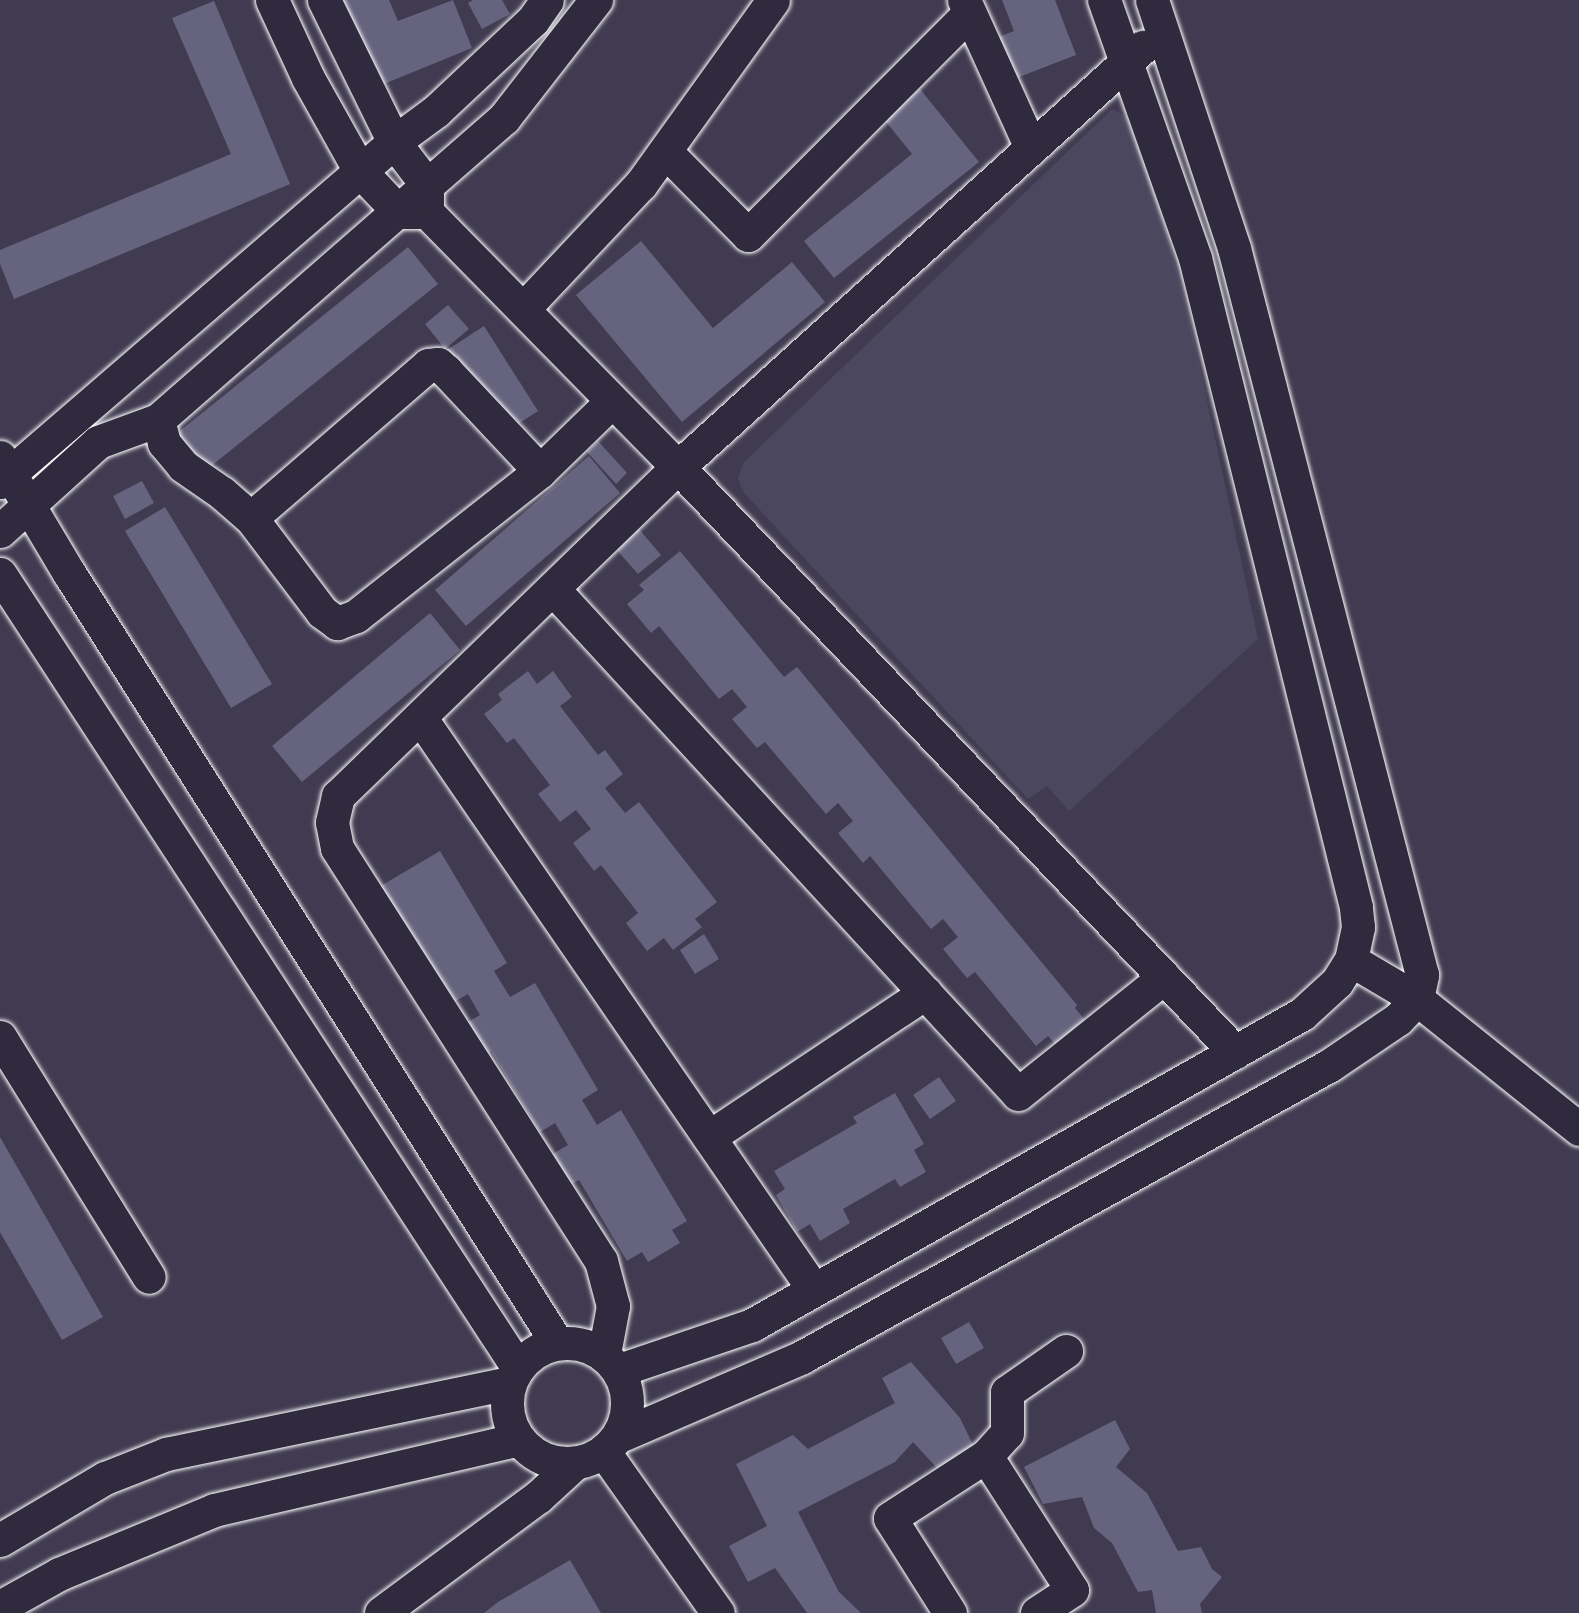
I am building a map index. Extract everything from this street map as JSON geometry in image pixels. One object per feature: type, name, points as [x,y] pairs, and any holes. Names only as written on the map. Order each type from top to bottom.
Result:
[{"type":"street","points":[[272,0],[308,78],[360,171],[418,203],[524,308],[611,402],[678,467],[1235,1052]]},
{"type":"street","points":[[324,0],[394,142],[418,203]]},
{"type":"street","points":[[547,0],[533,20],[444,103],[360,171],[98,399],[3,470],[28,504],[557,1343]]},
{"type":"street","points":[[524,308],[641,184],[773,0]]},
{"type":"street","points":[[611,1362],[752,1325],[1302,1014],[1337,982],[1351,960],[1358,927],[1356,907],[1195,258],[1104,0]]},
{"type":"street","points":[[381,1613],[599,1451],[802,1357],[1330,1065],[1398,1019],[1417,999],[1422,975],[1237,260],[1152,0]]},
{"type":"street","points":[[0,531],[98,442],[118,431],[158,420],[418,203],[504,118],[586,3]]},
{"type":"street","points":[[665,151],[748,235],[966,6],[1031,148]]},
{"type":"street","points":[[599,1451],[627,1403],[611,1362],[613,1306],[601,1261],[337,848],[332,822],[338,796],[678,467],[1127,60],[1163,31]]},
{"type":"street","points":[[251,518],[428,365],[438,364],[446,370],[540,471]]},
{"type":"street","points":[[98,399],[118,431]]},
{"type":"street","points":[[158,420],[164,443],[183,466],[251,518],[322,612],[337,624],[356,616],[540,471],[611,402]]},
{"type":"street","points":[[0,574],[514,1375],[508,1412],[519,1439],[543,1459],[599,1451]]},
{"type":"street","points":[[553,589],[1018,1094],[1164,977]]},
{"type":"street","points":[[420,717],[814,1290]]},
{"type":"street","points":[[1351,960],[1417,999],[1579,1128]]},
{"type":"street","points":[[709,1137],[925,993]]},
{"type":"street","points":[[0,1037],[149,1277]]},
{"type":"street","points":[[0,1540],[105,1478],[166,1454],[514,1375],[542,1348],[557,1343],[589,1346],[611,1362]]},
{"type":"street","points":[[950,1613],[890,1518],[986,1456],[1007,1433],[1007,1392],[1066,1351]]},
{"type":"street","points":[[0,1607],[58,1574],[214,1510],[519,1439]]},
{"type":"street","points":[[599,1451],[718,1613]]},
{"type":"street","points":[[986,1456],[1072,1590],[1036,1613]]},
{"type":"shaded area","points":[[1112,109],[1138,123],[1189,317],[1258,639],[1069,811],[1047,786],[1028,799],[744,493],[738,479],[744,462]]},
{"type":"building","points":[[338,0],[389,0],[398,21],[453,0],[472,48],[374,88]]},
{"type":"building","points":[[473,0],[502,0],[510,14],[482,29],[468,3]]},
{"type":"building","points":[[1002,0],[1055,0],[1076,55],[1004,83],[988,41],[1014,31]]},
{"type":"building","points":[[214,1],[290,184],[14,299],[0,264],[0,250],[231,154],[172,18]]},
{"type":"building","points":[[920,89],[979,162],[834,278],[804,241],[912,154],[883,118]]},
{"type":"building","points":[[641,241],[713,328],[792,262],[825,302],[682,422],[576,295]]},
{"type":"building","points":[[408,247],[438,284],[195,479],[165,443]]},
{"type":"building","points":[[448,305],[469,329],[445,349],[425,324]]},
{"type":"building","points":[[484,326],[538,411],[498,437],[444,352]]},
{"type":"building","points":[[598,441],[627,473],[616,484],[587,452]]},
{"type":"building","points":[[589,456],[620,493],[466,626],[435,590]]},
{"type":"building","points":[[142,481],[154,503],[125,519],[113,496]]},
{"type":"building","points":[[165,507],[272,684],[231,708],[125,531]]},
{"type":"building","points":[[638,528],[661,555],[638,574],[616,549]]},
{"type":"building","points":[[680,551],[784,677],[797,667],[1077,1005],[1075,1008],[1085,1020],[1055,1044],[1048,1036],[1036,1046],[975,972],[967,978],[943,949],[958,937],[943,919],[931,929],[870,856],[863,863],[838,833],[853,821],[838,803],[826,814],[765,742],[757,748],[732,719],[747,707],[732,689],[719,699],[659,626],[651,633],[627,604],[644,590],[639,585]]},
{"type":"building","points":[[430,613],[460,650],[302,782],[272,746]]},
{"type":"building","points":[[528,671],[537,684],[553,671],[572,697],[560,706],[598,755],[605,750],[623,774],[605,788],[625,813],[639,802],[717,902],[695,919],[702,927],[673,950],[664,938],[647,951],[626,923],[638,913],[601,865],[594,871],[573,843],[591,829],[576,810],[560,822],[538,794],[550,785],[514,738],[507,743],[484,714],[502,700],[498,694]]},
{"type":"building","points":[[440,851],[507,963],[494,971],[510,997],[535,983],[598,1090],[582,1100],[597,1125],[621,1110],[687,1221],[672,1230],[680,1243],[648,1262],[642,1252],[627,1261],[579,1180],[569,1186],[551,1155],[568,1145],[555,1123],[540,1132],[491,1051],[482,1057],[463,1025],[480,1015],[468,994],[447,1006],[379,887]]},
{"type":"building","points":[[704,934],[719,959],[695,974],[680,950]]},
{"type":"building","points":[[939,1077],[956,1101],[930,1119],[913,1095]]},
{"type":"building","points":[[895,1093],[924,1144],[914,1150],[926,1172],[900,1187],[895,1179],[843,1209],[850,1223],[820,1241],[810,1224],[797,1232],[776,1195],[785,1189],[774,1171],[857,1123],[853,1117]]},
{"type":"building","points":[[0,1137],[103,1317],[62,1340],[0,1232]]},
{"type":"building","points":[[969,1322],[984,1348],[956,1364],[941,1338]]},
{"type":"building","points":[[911,1362],[960,1418],[975,1449],[937,1468],[913,1442],[895,1462],[798,1512],[839,1592],[861,1613],[807,1613],[775,1568],[748,1582],[729,1546],[767,1526],[736,1464],[793,1435],[808,1449],[895,1403],[882,1378]]},
{"type":"building","points":[[1115,1420],[1130,1449],[1116,1467],[1147,1493],[1178,1551],[1201,1547],[1212,1569],[1222,1577],[1200,1604],[1202,1613],[1156,1613],[1152,1590],[1138,1592],[1112,1543],[1094,1528],[1082,1497],[1043,1504],[1024,1467]]},
{"type":"building","points":[[570,1560],[601,1613],[484,1613],[498,1602]]}]
